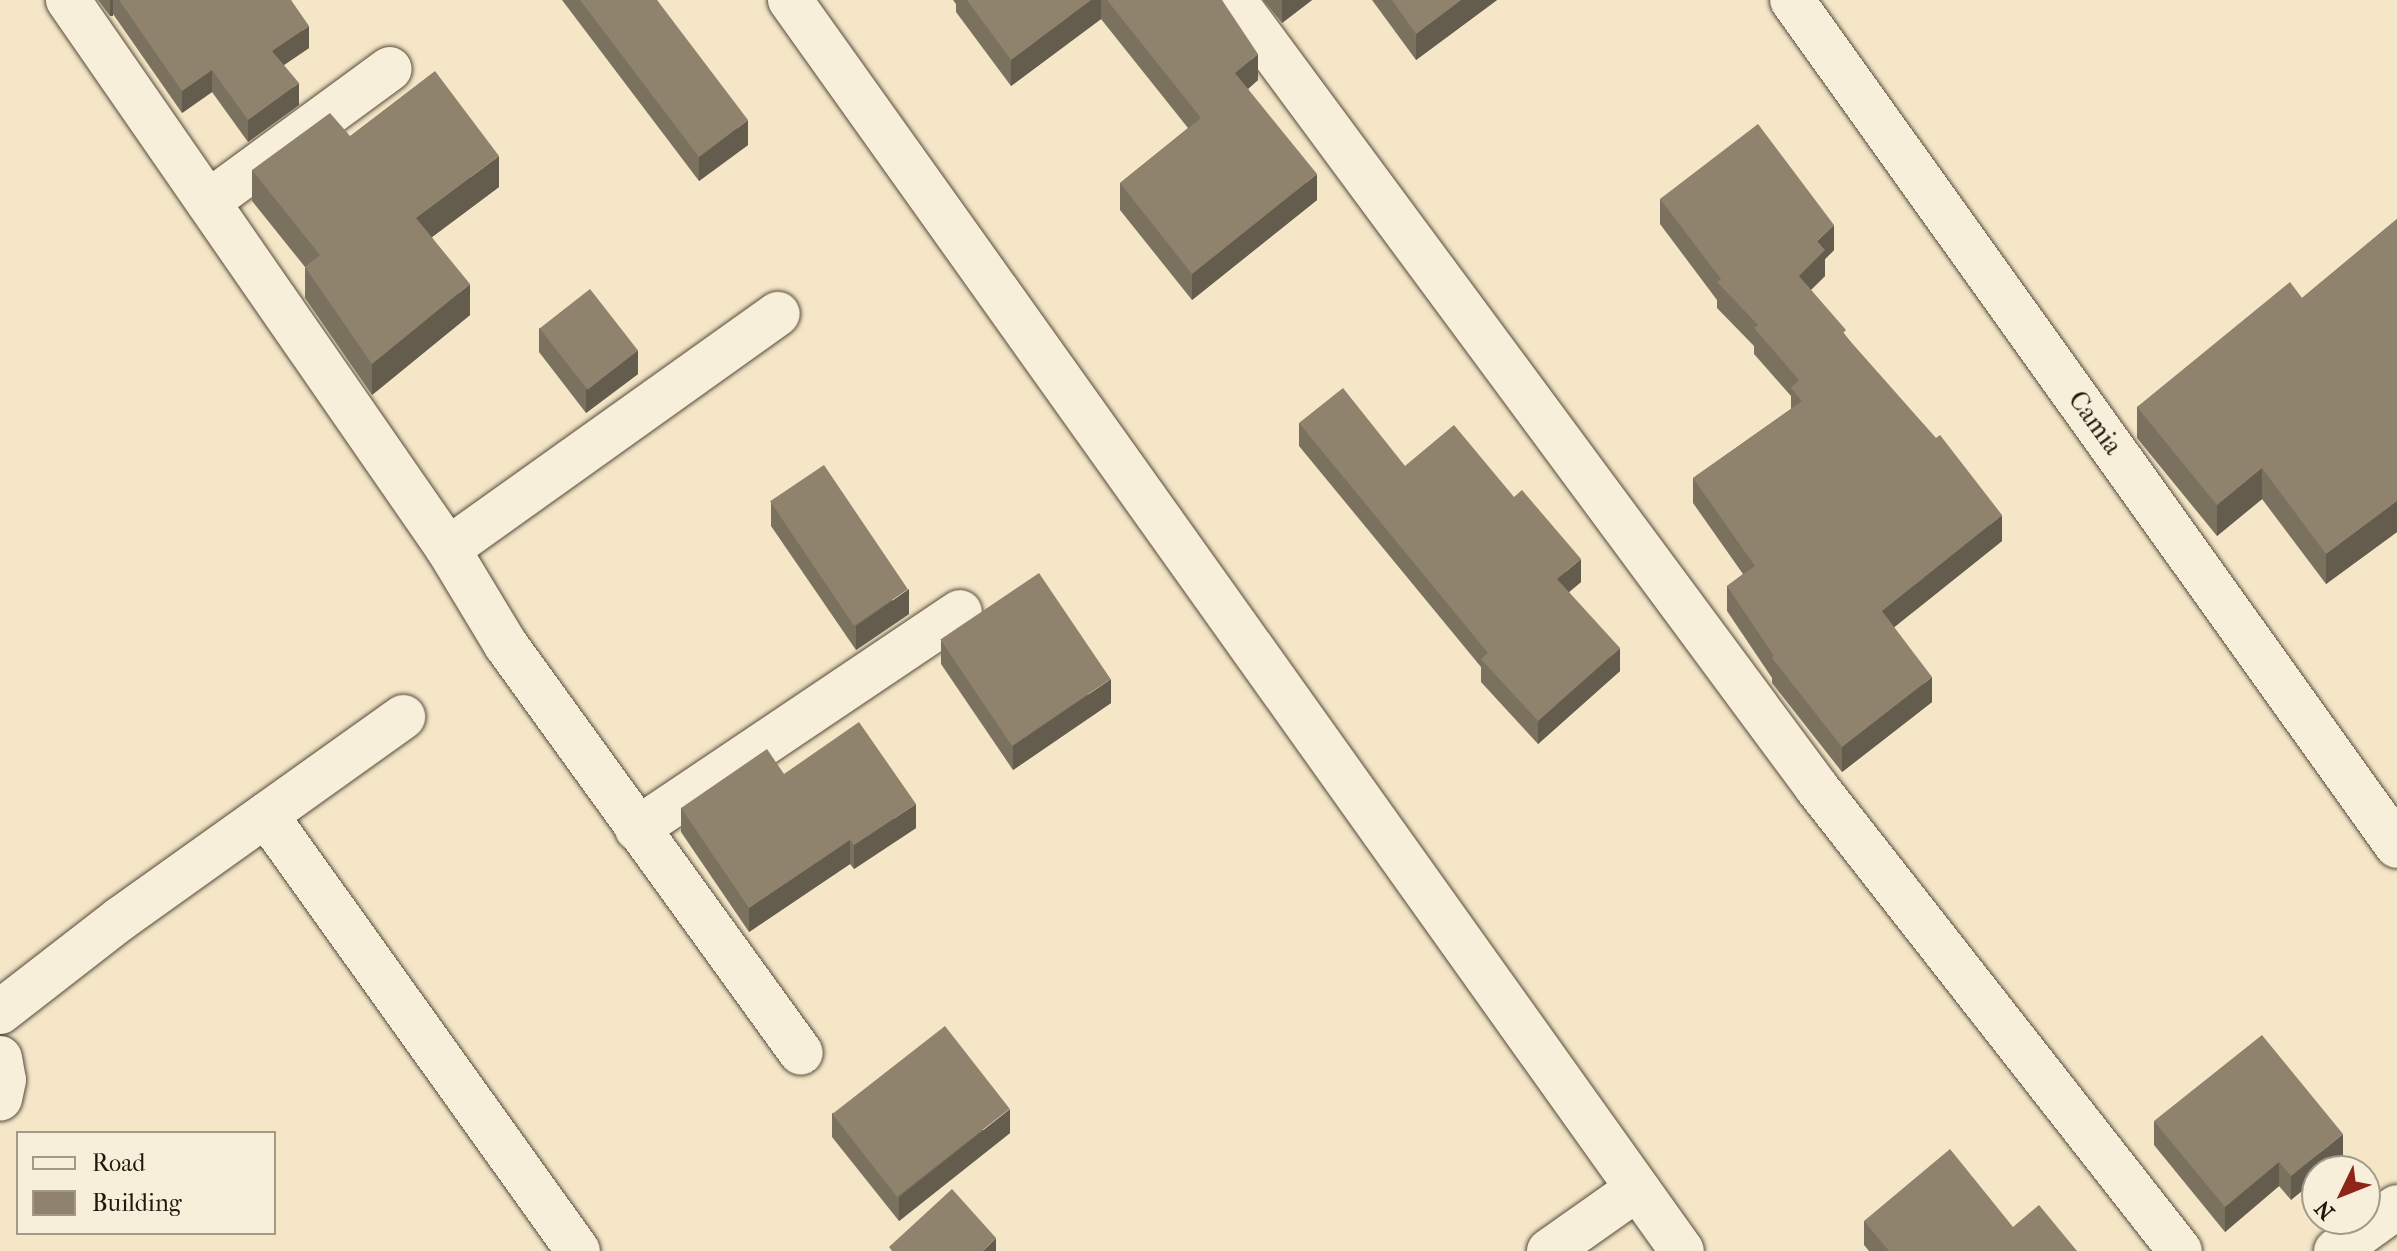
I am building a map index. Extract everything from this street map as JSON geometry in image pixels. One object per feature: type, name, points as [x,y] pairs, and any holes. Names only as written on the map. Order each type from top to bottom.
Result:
[{"type":"street","points":[[68,0],[448,549],[506,645],[801,1053]]},
{"type":"street","points":[[790,0],[1682,1251]]},
{"type":"street","points":[[1234,0],[1817,788],[2180,1251]]},
{"type":"street","name":"Camia","points":[[1792,0],[2397,846]]},
{"type":"street","points":[[208,202],[390,69]]},
{"type":"street","points":[[448,549],[778,314]]},
{"type":"street","points":[[637,829],[960,612]]},
{"type":"street","points":[[0,1012],[120,919],[403,717]]},
{"type":"street","points":[[266,815],[578,1251]]},
{"type":"street","points":[[0,1058],[4,1080],[0,1099]]},
{"type":"street","points":[[1549,1251],[1637,1189]]},
{"type":"street","points":[[2336,1251],[2397,1207]]},
{"type":"building","points":[[119,0],[291,0],[309,26],[272,51],[299,83],[248,120],[212,70],[182,91]]},
{"type":"building","points":[[580,0],[657,0],[748,120],[699,157]]},
{"type":"building","points":[[967,0],[1091,0],[1011,60]]},
{"type":"building","points":[[1107,0],[1222,0],[1258,54],[1235,73],[1317,174],[1192,274],[1120,183],[1201,118]]},
{"type":"building","points":[[1392,0],[1461,0],[1416,34]]},
{"type":"building","points":[[435,71],[499,156],[416,218],[470,284],[372,364],[305,267],[320,255],[252,170],[330,113],[350,136]]},
{"type":"building","points":[[1758,124],[1834,225],[1817,241],[1825,250],[1799,276],[1846,330],[1843,333],[1936,438],[1940,435],[2002,515],[1882,611],[1932,677],[1842,747],[1772,658],[1774,656],[1727,586],[1755,566],[1693,478],[1802,401],[1791,388],[1799,380],[1754,328],[1758,325],[1717,282],[1721,279],[1660,199]]},
{"type":"building","points":[[2397,219],[2397,501],[2326,554],[2262,468],[2217,505],[2137,407],[2290,282],[2302,298]]},
{"type":"building","points":[[590,289],[638,350],[588,390],[540,328]]},
{"type":"building","points":[[1343,388],[1405,466],[1454,425],[1514,497],[1522,490],[1581,559],[1557,579],[1620,648],[1538,721],[1481,659],[1488,653],[1299,423]]},
{"type":"building","points":[[824,465],[908,589],[854,626],[770,501]]},
{"type":"building","points":[[1039,573],[1111,679],[1012,746],[940,640]]},
{"type":"building","points":[[859,722],[916,804],[854,845],[850,840],[749,908],[681,808],[767,749],[784,774]]},
{"type":"building","points":[[945,1026],[1010,1109],[897,1197],[832,1114]]},
{"type":"building","points":[[2262,1035],[2343,1134],[2317,1155],[2301,1155],[2301,1168],[2291,1176],[2279,1162],[2225,1207],[2154,1121]]},
{"type":"building","points":[[1950,1149],[2013,1227],[2039,1205],[2077,1251],[1889,1251],[1864,1221]]},
{"type":"building","points":[[952,1189],[996,1238],[983,1251],[892,1251],[889,1247]]}]
